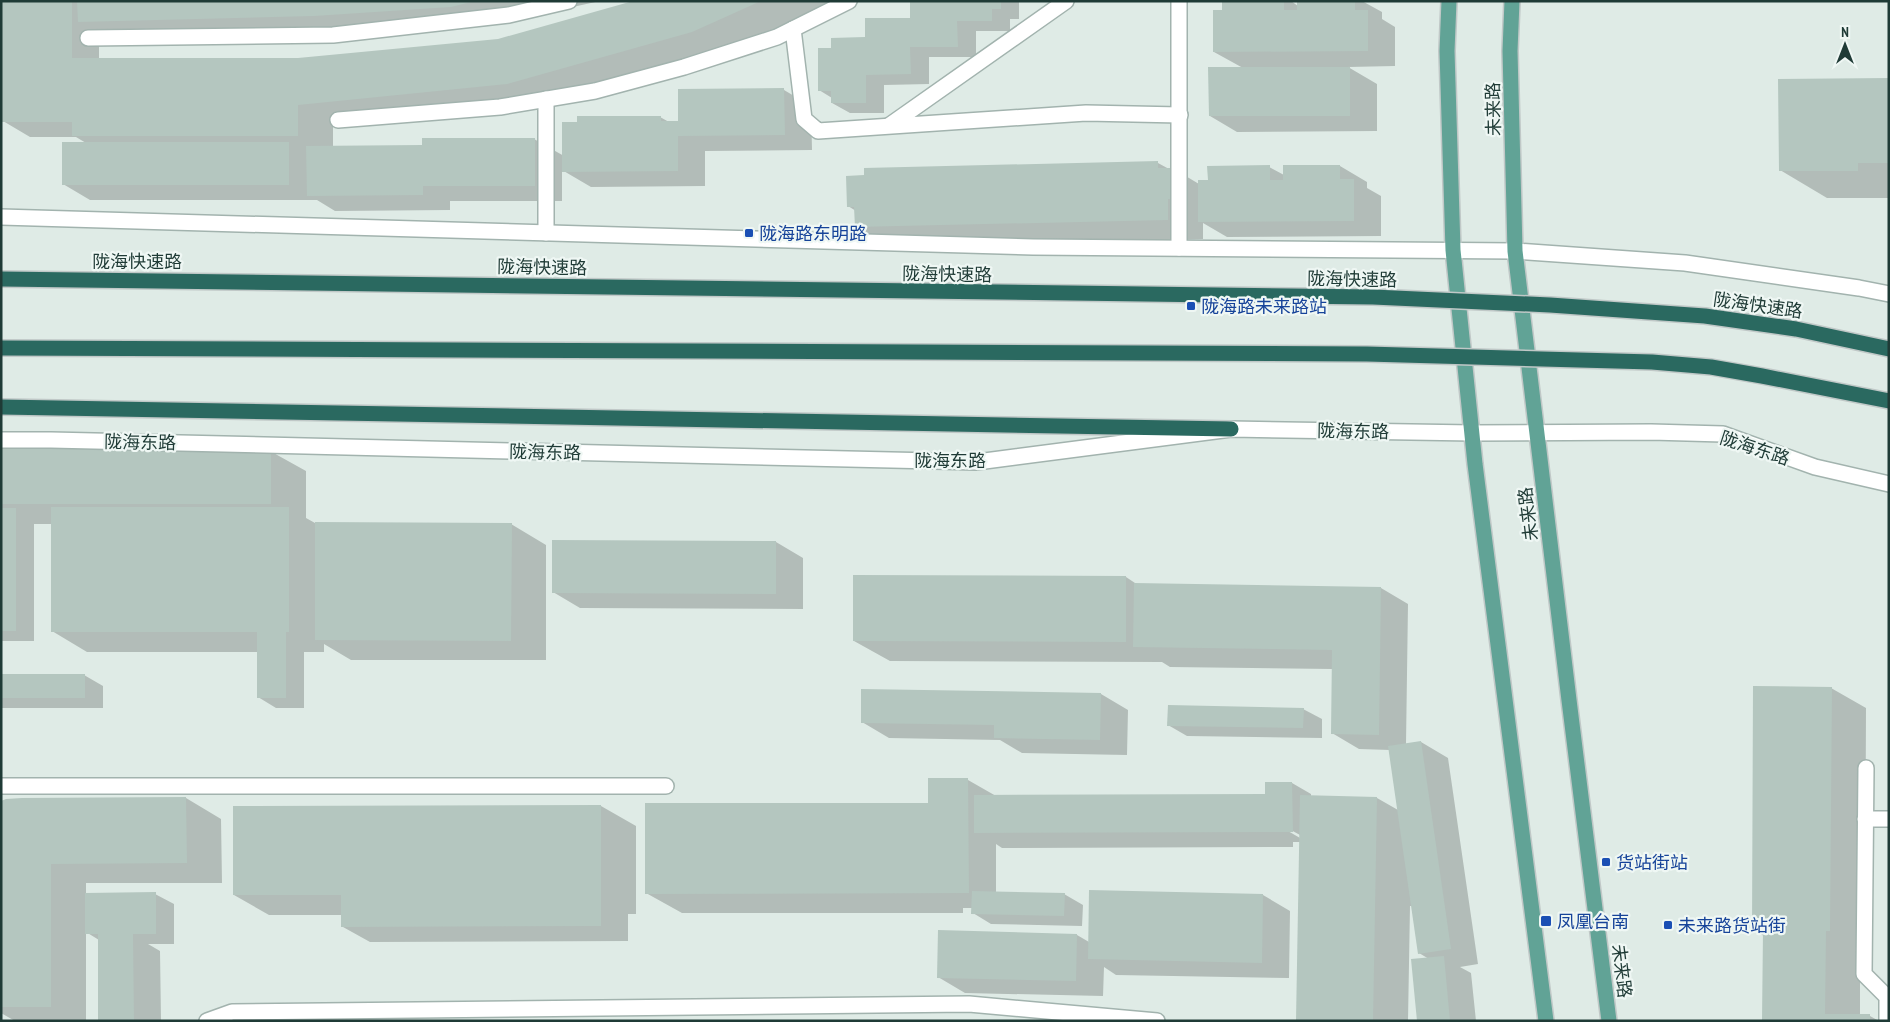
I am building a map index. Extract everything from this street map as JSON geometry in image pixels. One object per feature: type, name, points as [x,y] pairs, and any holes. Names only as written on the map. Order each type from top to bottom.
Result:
[{"type":"highway","name":"陇海快速路","points":[[1,279],[1373,297],[1550,305],[1705,316],[1796,329],[1889,349]]},
{"type":"highway","points":[[1,348],[1357,354],[1502,357],[1652,362],[1711,368],[1809,384],[1889,401]]},
{"type":"highway","points":[[1,406],[1231,429]]},
{"type":"main road","points":[[1449,1],[1447,51],[1453,250],[1475,464],[1546,1021]]},
{"type":"main road","name":"未来路","points":[[1512,1],[1510,51],[1516,251],[1536,432],[1609,1021]]},
{"type":"street","points":[[88,38],[333,34],[509,15],[569,1]]},
{"type":"street","points":[[338,120],[500,107],[595,91],[684,67],[777,37],[850,1]]},
{"type":"street","points":[[889,126],[1066,1]]},
{"type":"street","points":[[1179,1],[1179,248]]},
{"type":"street","points":[[793,29],[804,118],[818,131],[1086,113],[1180,116]]},
{"type":"street","points":[[546,99],[546,233]]},
{"type":"street","points":[[1,217],[1033,247],[1516,251],[1685,263],[1889,294]]},
{"type":"street","name":"陇海东路","points":[[1,440],[977,462],[1231,429],[1473,433],[1723,434],[1815,467],[1889,484]]},
{"type":"street","points":[[1866,768],[1864,974],[1887,997],[1887,1021]]},
{"type":"street","points":[[1,786],[666,786]]},
{"type":"street","points":[[1865,819],[1889,819]]},
{"type":"street","points":[[207,1021],[232,1012],[969,1004],[1157,1021]]},
{"type":"building","points":[[2,1],[72,1],[72,58],[298,58],[498,39],[633,1],[761,1],[692,32],[507,84],[298,105],[298,136],[72,136],[72,122],[2,122]]},
{"type":"building","points":[[77,1],[471,2],[451,7],[314,16],[78,22]]},
{"type":"building","points":[[910,1],[1001,1],[1001,9],[992,9],[992,21],[957,21],[958,47],[910,47],[911,74],[866,75],[866,103],[831,103],[831,91],[818,91],[818,48],[831,48],[831,38],[865,37],[865,18],[910,18]]},
{"type":"building","points":[[1222,1],[1284,1],[1284,10],[1297,10],[1297,1],[1355,1],[1355,10],[1368,10],[1368,51],[1213,52],[1213,10],[1222,10]]},
{"type":"building","points":[[1208,67],[1350,67],[1350,116],[1209,116]]},
{"type":"building","points":[[1889,78],[1889,163],[1858,163],[1858,171],[1779,171],[1778,79]]},
{"type":"building","points":[[784,88],[785,135],[678,136],[678,171],[562,172],[562,122],[577,122],[577,116],[661,116],[661,121],[678,121],[678,89]]},
{"type":"building","points":[[422,138],[535,138],[535,186],[423,186],[423,195],[307,196],[306,146],[422,145]]},
{"type":"building","points":[[62,142],[289,142],[289,185],[62,185]]},
{"type":"building","points":[[1158,161],[1158,168],[1175,168],[1176,199],[1168,199],[1168,220],[855,227],[854,207],[847,207],[846,176],[864,175],[864,168]]},
{"type":"building","points":[[1270,165],[1270,180],[1283,180],[1283,165],[1340,165],[1340,179],[1354,179],[1354,221],[1198,222],[1198,180],[1208,180],[1207,166]]},
{"type":"building","points":[[1,449],[271,449],[271,504],[1,504]]},
{"type":"building","points":[[51,507],[289,507],[289,632],[286,632],[286,698],[257,698],[257,632],[51,632]]},
{"type":"building","points":[[1,508],[16,508],[16,631],[1,631]]},
{"type":"building","points":[[315,522],[512,523],[511,641],[315,640]]},
{"type":"building","points":[[552,540],[776,541],[776,594],[552,593]]},
{"type":"building","points":[[853,575],[1126,576],[1126,642],[853,641]]},
{"type":"building","points":[[1134,583],[1381,587],[1379,735],[1331,734],[1332,650],[1133,647]]},
{"type":"building","points":[[1,674],[85,674],[85,698],[1,698]]},
{"type":"building","points":[[1753,686],[1832,687],[1830,931],[1826,931],[1825,1014],[1870,1014],[1870,1021],[1762,1021],[1763,931],[1752,931]]},
{"type":"building","points":[[861,689],[1101,693],[1100,740],[994,738],[994,725],[861,723]]},
{"type":"building","points":[[1168,705],[1304,708],[1303,728],[1167,726]]},
{"type":"building","points":[[1421,741],[1451,949],[1418,954],[1388,746]]},
{"type":"building","points":[[928,778],[968,778],[969,893],[645,894],[645,803],[928,803]]},
{"type":"building","points":[[1265,782],[1292,782],[1293,832],[974,833],[974,795],[1265,794]]},
{"type":"building","points":[[1300,795],[1377,797],[1373,1021],[1296,1021]]},
{"type":"building","points":[[186,797],[187,863],[51,864],[51,1007],[1,1007],[1,801],[22,798]]},
{"type":"building","points":[[601,805],[601,926],[341,927],[341,895],[233,895],[233,806]]},
{"type":"building","points":[[1089,890],[1263,894],[1262,963],[1088,959]]},
{"type":"building","points":[[972,891],[1065,893],[1064,916],[971,914]]},
{"type":"building","points":[[156,892],[156,934],[133,934],[134,1021],[98,1021],[98,934],[85,934],[85,893]]},
{"type":"building","points":[[938,930],[1077,934],[1076,981],[937,978]]},
{"type":"building","points":[[1444,956],[1450,1021],[1417,1021],[1411,959]]},
{"type":"place","name":"陇海路东明路","points":[[749,233]]},
{"type":"place","name":"陇海路未来路站","points":[[1191,306]]},
{"type":"place","name":"货站街站","points":[[1606,862]]},
{"type":"place","name":"凤凰台南","points":[[1546,921]]},
{"type":"place","name":"未来路货站街","points":[[1668,925]]}]
